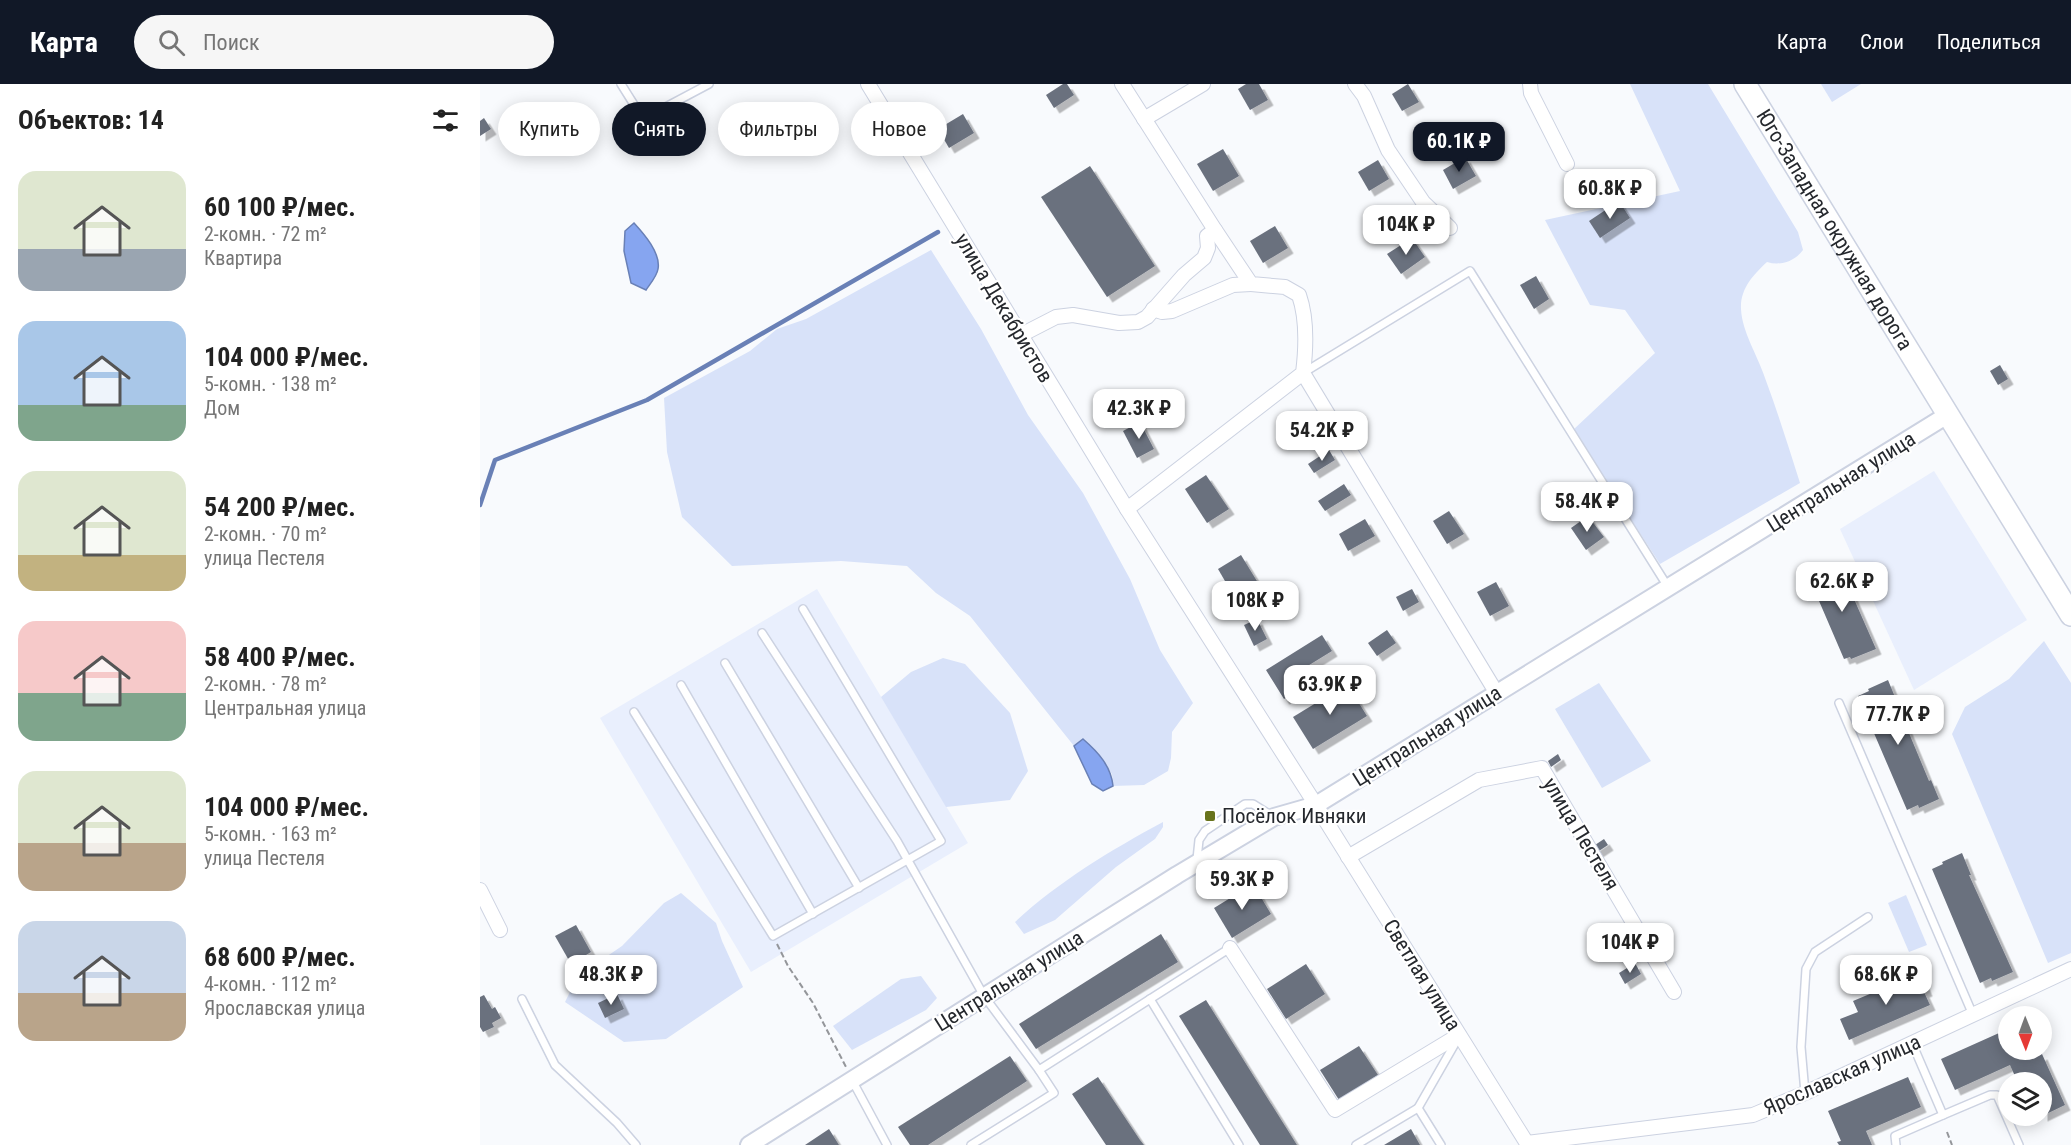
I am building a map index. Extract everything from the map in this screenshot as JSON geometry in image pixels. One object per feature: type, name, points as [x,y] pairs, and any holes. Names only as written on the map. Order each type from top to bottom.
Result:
[{"type":"highway","name":"Юго-Западная окружная дорога","points":[[1745,84],[1949,414]]},
{"type":"highway","points":[[1949,414],[2071,615]]},
{"type":"street","name":"улица Декабристов","points":[[868,84],[1127,509],[1316,805]]},
{"type":"street","points":[[1122,84],[1251,284]]},
{"type":"street","points":[[1144,119],[1203,84]]},
{"type":"street","points":[[1356,84],[1364,96],[1388,150],[1423,202],[1450,228]]},
{"type":"street","points":[[1530,84],[1531,93],[1567,164]]},
{"type":"street","points":[[1021,335],[1056,317],[1074,315],[1119,323],[1138,322],[1147,317],[1184,275],[1204,258],[1208,248],[1207,236],[1215,230]]},
{"type":"street","points":[[1153,309],[1162,312],[1172,311],[1233,285],[1285,287],[1299,295],[1302,304],[1304,339],[1303,373],[1496,692]]},
{"type":"street","points":[[1127,509],[1303,373]]},
{"type":"street","name":"Центральная улица","points":[[753,1144],[984,996],[1274,817],[1316,805],[1949,414]]},
{"type":"street","name":"улица Пестеля","points":[[1348,857],[1479,780],[1542,768],[1674,992]]},
{"type":"street","name":"Светлая улица","points":[[1316,805],[1528,1144]]},
{"type":"street","points":[[480,890],[500,930]]},
{"type":"street","points":[[1230,948],[1335,1110],[1459,1035]]},
{"type":"street","name":"Ярославская улица","points":[[1528,1144],[1753,1115],[2071,969]]},
{"type":"lane","points":[[621,84],[642,118],[709,84]]},
{"type":"lane","points":[[1303,373],[1470,271],[1669,588]]},
{"type":"lane","points":[[634,712],[773,936],[909,861],[941,841],[803,609]]},
{"type":"lane","points":[[762,633],[909,861],[984,996],[1054,1093],[971,1145]]},
{"type":"lane","points":[[725,663],[859,888]]},
{"type":"lane","points":[[681,686],[813,914]]},
{"type":"lane","points":[[1839,703],[1973,1015]]},
{"type":"lane","points":[[1197,864],[1199,840],[1205,831],[1245,804],[1253,804],[1274,817]]},
{"type":"lane","points":[[1805,1093],[1801,1047],[1806,969],[1815,952],[1868,917]]},
{"type":"lane","points":[[1039,1071],[1230,948]]},
{"type":"lane","points":[[522,999],[555,1065],[617,1123],[636,1145]]},
{"type":"lane","points":[[1150,999],[1239,1145]]},
{"type":"lane","points":[[1356,1145],[1418,1108],[1459,1035]]},
{"type":"lane","points":[[1912,1043],[1943,1115]]},
{"type":"lane","points":[[852,1080],[887,1145]]},
{"type":"lane","points":[[1896,1145],[1895,1136],[1990,1095],[1997,1095],[2019,1145]]},
{"type":"lane","points":[[1418,1108],[1441,1145]]},
{"type":"path","points":[[773,936],[788,966],[813,1002],[852,1080]]},
{"type":"path","points":[[1947,1132],[1952,1145]]},
{"type":"shaded area","points":[[1630,84],[1708,84],[1798,232],[1803,250],[1795,258],[1786,262],[1777,264],[1767,262],[1752,277],[1741,302],[1744,326],[1770,391],[1800,483],[1660,564],[1573,430],[1655,353],[1625,310],[1590,305],[1545,220],[1680,191]]},
{"type":"shaded area","points":[[1821,84],[1861,84],[1832,102]]},
{"type":"shaded area","points":[[931,250],[981,329],[1028,415],[1083,493],[1130,579],[1160,650],[1193,703],[1172,732],[1168,771],[1144,785],[1113,786],[1112,774],[1083,740],[1074,746],[970,616],[936,593],[907,566],[841,561],[732,566],[682,517],[667,452],[664,398],[750,351],[777,329],[806,319]]},
{"type":"shaded area","points":[[1934,471],[2027,620],[1914,690],[1840,529]]},
{"type":"shaded area","points":[[817,589],[968,843],[751,972],[600,718]]},
{"type":"shaded area","points":[[2044,641],[2071,683],[2071,953],[2048,963],[1952,734],[1965,707],[2009,679]]},
{"type":"shaded area","points":[[943,658],[965,664],[1010,713],[1028,771],[1010,800],[946,807],[881,697],[911,672]]},
{"type":"shaded area","points":[[1599,683],[1651,761],[1602,788],[1555,709]]},
{"type":"shaded area","points":[[1163,822],[1163,827],[1155,839],[1116,867],[1055,920],[1024,934],[1015,922],[1049,893],[1086,867]]},
{"type":"shaded area","points":[[681,893],[716,923],[743,987],[666,1039],[624,1042],[565,1002],[578,976],[622,946],[664,903]]},
{"type":"shaded area","points":[[1906,895],[1927,945],[1909,952],[1888,903]]},
{"type":"shaded area","points":[[921,976],[937,998],[926,1010],[852,1050],[833,1026],[901,979]]},
{"type":"water","points":[[634,223],[651,244],[657,257],[658,269],[646,290],[631,283],[624,251],[625,231]]},
{"type":"water","points":[[1083,739],[1103,760],[1110,772],[1113,786],[1103,791],[1092,784],[1074,746]]},
{"type":"building","points":[[1063,84],[1067,84],[1074,95],[1054,108],[1046,95]]},
{"type":"building","points":[[1246,84],[1259,84],[1268,100],[1250,110],[1238,89]]},
{"type":"building","points":[[1408,84],[1419,102],[1402,111],[1392,94]]},
{"type":"building","points":[[963,114],[974,133],[949,148],[947,124]]},
{"type":"building","points":[[484,118],[491,129],[480,136],[480,121]]},
{"type":"building","points":[[1223,149],[1239,176],[1213,191],[1197,164]]},
{"type":"building","points":[[1465,157],[1476,176],[1453,189],[1443,170]]},
{"type":"building","points":[[1378,160],[1389,179],[1369,191],[1358,172]]},
{"type":"building","points":[[1090,166],[1155,266],[1107,297],[1041,197]]},
{"type":"building","points":[[1619,201],[1630,218],[1600,238],[1589,221]]},
{"type":"building","points":[[1275,226],[1288,248],[1263,263],[1250,241]]},
{"type":"building","points":[[1412,238],[1425,257],[1401,274],[1387,254]]},
{"type":"building","points":[[1536,276],[1549,299],[1534,309],[1520,285]]},
{"type":"building","points":[[2000,365],[2008,379],[1998,385],[1990,371]]},
{"type":"building","points":[[1140,422],[1154,449],[1137,458],[1123,431]]},
{"type":"building","points":[[1329,450],[1335,460],[1314,473],[1308,464]]},
{"type":"building","points":[[1206,475],[1229,509],[1207,523],[1185,489]]},
{"type":"building","points":[[1344,484],[1351,495],[1325,511],[1318,501]]},
{"type":"building","points":[[1449,511],[1464,534],[1447,544],[1433,521]]},
{"type":"building","points":[[1588,516],[1604,537],[1586,550],[1571,528]]},
{"type":"building","points":[[1365,519],[1375,536],[1348,551],[1339,534]]},
{"type":"building","points":[[1241,555],[1260,586],[1236,600],[1218,569]]},
{"type":"building","points":[[1839,565],[1876,649],[1851,659],[1850,657],[1844,659],[1810,580],[1816,578],[1815,575]]},
{"type":"building","points":[[1496,582],[1509,606],[1490,616],[1477,592]]},
{"type":"building","points":[[1412,589],[1419,602],[1403,611],[1396,597]]},
{"type":"building","points":[[1257,619],[1267,639],[1254,646],[1244,625]]},
{"type":"building","points":[[1387,630],[1396,643],[1377,656],[1368,643]]},
{"type":"building","points":[[1322,635],[1332,651],[1293,675],[1301,688],[1284,699],[1266,670]]},
{"type":"building","points":[[1888,680],[1929,781],[1931,780],[1939,799],[1919,808],[1918,805],[1907,810],[1858,696]]},
{"type":"building","points":[[1347,684],[1367,716],[1313,749],[1293,717]]},
{"type":"building","points":[[1558,754],[1561,760],[1551,767],[1548,761]]},
{"type":"building","points":[[1604,839],[1608,845],[1596,853],[1592,847]]},
{"type":"building","points":[[1962,853],[1971,875],[1969,875],[2013,972],[1992,981],[1991,978],[1980,983],[1932,869]]},
{"type":"building","points":[[1253,884],[1271,914],[1232,938],[1214,908]]},
{"type":"building","points":[[576,925],[591,952],[571,964],[555,936]]},
{"type":"building","points":[[1610,928],[1616,938],[1604,946],[1598,936]]},
{"type":"building","points":[[1161,934],[1178,962],[1036,1049],[1019,1024]]},
{"type":"building","points":[[1635,963],[1641,974],[1625,984],[1619,973]]},
{"type":"building","points":[[1306,964],[1325,994],[1286,1019],[1267,989]]},
{"type":"building","points":[[1920,973],[1927,991],[1924,992],[1930,1005],[1849,1040],[1840,1019],[1858,1012],[1853,1001]]},
{"type":"building","points":[[617,994],[624,1009],[605,1018],[598,1003]]},
{"type":"building","points":[[484,995],[492,1009],[495,1007],[501,1018],[492,1023],[494,1027],[483,1032],[480,1027],[480,997]]},
{"type":"building","points":[[1206,1000],[1297,1145],[1260,1145],[1179,1016]]},
{"type":"building","points":[[1998,1033],[1998,1060],[2045,1060],[2050,1072],[2013,1072],[2010,1065],[1955,1090],[1941,1059]]},
{"type":"building","points":[[1359,1046],[1378,1075],[1339,1100],[1320,1070]]},
{"type":"building","points":[[1010,1056],[1027,1081],[928,1145],[910,1145],[898,1127]]},
{"type":"building","points":[[2052,1076],[2065,1105],[2052,1111]]},
{"type":"building","points":[[1098,1077],[1144,1145],[1106,1145],[1072,1094]]},
{"type":"building","points":[[1908,1077],[1921,1107],[1866,1131],[1872,1145],[1839,1145],[1837,1142],[1841,1141],[1828,1111]]},
{"type":"building","points":[[829,1129],[839,1145],[805,1145]]},
{"type":"building","points":[[1411,1129],[1420,1145],[1384,1145]]},
{"type":"waterway","points":[[480,505],[495,460],[647,400],[938,232]]},
{"type":"place","name":"Посёлок Ивняки","points":[[1210,816]]}]
